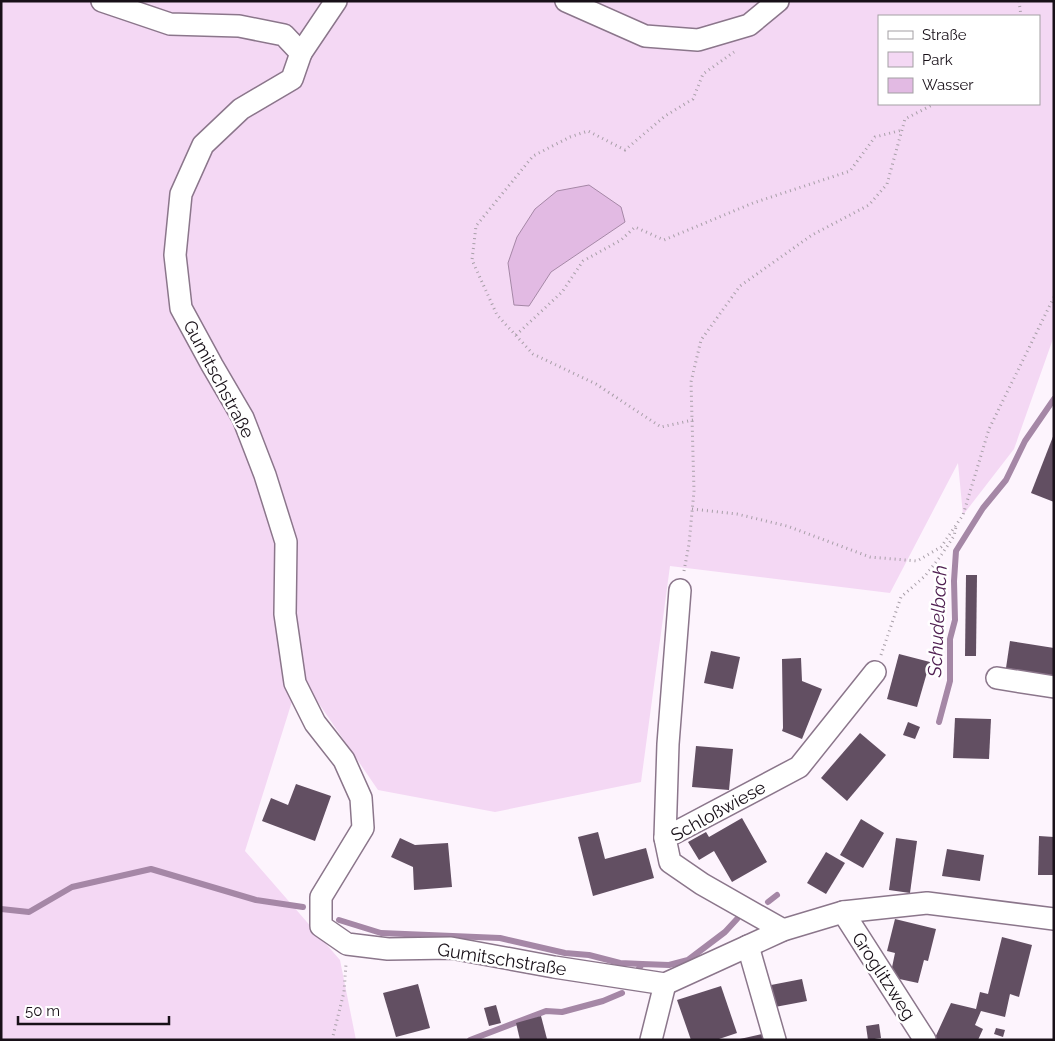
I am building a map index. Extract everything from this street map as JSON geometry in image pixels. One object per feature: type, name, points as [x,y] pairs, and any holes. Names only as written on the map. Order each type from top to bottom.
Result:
[{"type":"street","points":[[102,1],[170,24],[239,26],[284,35],[301,53],[336,1]]},
{"type":"street","points":[[566,1],[645,36],[698,40],[749,25],[778,1]]},
{"type":"street","name":"Gumitschstraße","points":[[301,53],[292,79],[241,109],[203,145],[181,194],[175,255],[182,308],[243,418],[265,475],[286,542],[285,614],[295,682],[315,723],[344,760],[361,798],[363,828],[321,897],[321,926],[347,944],[388,949],[450,948],[665,984]]},
{"type":"street","points":[[665,838],[668,744],[680,590]]},
{"type":"street","name":"Schloßwiese","points":[[783,930],[702,884],[670,862],[665,838],[799,767],[874,672]]},
{"type":"street","points":[[998,678],[1054,687]]},
{"type":"street","points":[[651,1040],[665,984],[783,930],[843,912],[927,903],[1054,919]]},
{"type":"street","name":"Groglitzweg","points":[[843,912],[925,1040]]},
{"type":"street","points":[[748,946],[775,1040]]},
{"type":"path","points":[[1019,1],[1021,15]]},
{"type":"path","points":[[693,420],[661,427],[596,384],[533,354],[497,315],[472,260],[476,226],[533,156],[570,137],[588,131],[625,150],[665,116],[694,99],[703,74],[733,53],[749,25]]},
{"type":"path","points":[[680,590],[694,491],[692,382],[701,340],[740,286],[812,235],[869,205],[887,184],[905,119],[932,105]]},
{"type":"path","points":[[516,335],[562,292],[584,261],[621,240],[634,227],[664,240],[753,203],[850,171],[875,137],[902,130]]},
{"type":"path","points":[[692,509],[737,514],[787,526],[870,557],[918,561],[941,547],[963,515],[989,429],[1054,297]]},
{"type":"path","points":[[874,672],[901,597],[925,576],[940,557],[954,536],[957,524]]},
{"type":"path","points":[[332,1040],[344,992],[347,944]]},
{"type":"green space","points":[[1,1],[1054,1],[1054,336],[1014,449],[963,515],[958,463],[890,593],[670,566],[641,782],[495,812],[378,790],[300,676],[245,851],[340,960],[356,1040],[1,1040]],"holes":[[[625,222],[551,272],[529,306],[514,305],[508,263]]]},
{"type":"water","points":[[589,185],[621,207],[625,222],[551,272],[529,306],[514,305],[508,263],[517,237],[535,209],[557,191]]},
{"type":"building","points":[[1054,434],[1054,502],[1031,493]]},
{"type":"building","points":[[966,575],[977,575],[976,656],[965,656]]},
{"type":"building","points":[[1010,641],[1054,648],[1054,676],[1006,668]]},
{"type":"building","points":[[711,651],[740,657],[733,689],[704,683]]},
{"type":"building","points":[[899,654],[930,662],[917,707],[887,699]]},
{"type":"building","points":[[801,658],[802,681],[822,689],[802,739],[782,731],[782,659]]},
{"type":"building","points":[[955,718],[991,719],[989,759],[953,758]]},
{"type":"building","points":[[908,722],[920,727],[915,739],[903,735]]},
{"type":"building","points":[[860,733],[886,755],[847,801],[821,778]]},
{"type":"building","points":[[696,746],[733,749],[729,790],[692,787]]},
{"type":"building","points":[[296,784],[331,796],[315,841],[262,821],[271,798],[288,805]]},
{"type":"building","points":[[742,818],[767,862],[732,882],[714,851],[699,860],[688,842],[706,832],[709,837]]},
{"type":"building","points":[[861,819],[884,833],[863,868],[840,855]]},
{"type":"building","points":[[598,832],[605,859],[646,848],[654,878],[593,896],[578,837]]},
{"type":"building","points":[[1039,836],[1054,837],[1054,875],[1038,875]]},
{"type":"building","points":[[400,838],[415,845],[448,843],[452,887],[414,890],[413,867],[391,857]]},
{"type":"building","points":[[896,838],[917,841],[910,893],[889,890]]},
{"type":"building","points":[[947,849],[984,855],[980,881],[942,876]]},
{"type":"building","points":[[826,852],[845,863],[826,894],[807,883]]},
{"type":"building","points":[[895,919],[936,929],[928,961],[924,960],[918,983],[890,977],[895,953],[887,951]]},
{"type":"building","points":[[1002,937],[1032,945],[1019,997],[1010,994],[1005,1017],[981,1011],[975,1025],[983,1029],[978,1040],[934,1040],[951,1003],[976,1009],[980,992],[988,994]]},
{"type":"building","points":[[802,979],[807,1001],[775,1007],[771,985]]},
{"type":"building","points":[[418,984],[430,1028],[396,1037],[383,993]]},
{"type":"building","points":[[721,986],[737,1033],[716,1040],[691,1040],[677,1000]]},
{"type":"building","points":[[496,1005],[501,1023],[489,1026],[484,1008]]},
{"type":"building","points":[[541,1016],[547,1039],[520,1040],[516,1023]]},
{"type":"building","points":[[879,1024],[881,1038],[868,1040],[866,1026]]},
{"type":"building","points":[[996,1028],[1005,1030],[1003,1037],[994,1034]]},
{"type":"building","points":[[762,1034],[764,1040],[740,1039]]},
{"type":"waterway","name":"Schudelbach","points":[[939,722],[950,681],[950,639],[955,620],[954,581],[956,551],[983,508],[1006,480],[1025,441],[1054,399]]},
{"type":"waterway","points":[[1,909],[29,912],[72,887],[151,869],[256,900],[303,907]]},
{"type":"waterway","name":"Schudelbach","points":[[768,902],[777,895]]},
{"type":"waterway","name":"Schudelbach","points":[[636,973],[642,964],[669,965],[688,960],[725,932],[737,919]]},
{"type":"waterway","points":[[339,920],[381,933],[500,938],[565,953],[589,955],[620,963],[642,964]]},
{"type":"waterway","name":"Schudelbach","points":[[470,1040],[546,1011],[562,1012],[603,1001],[622,993]]}]
